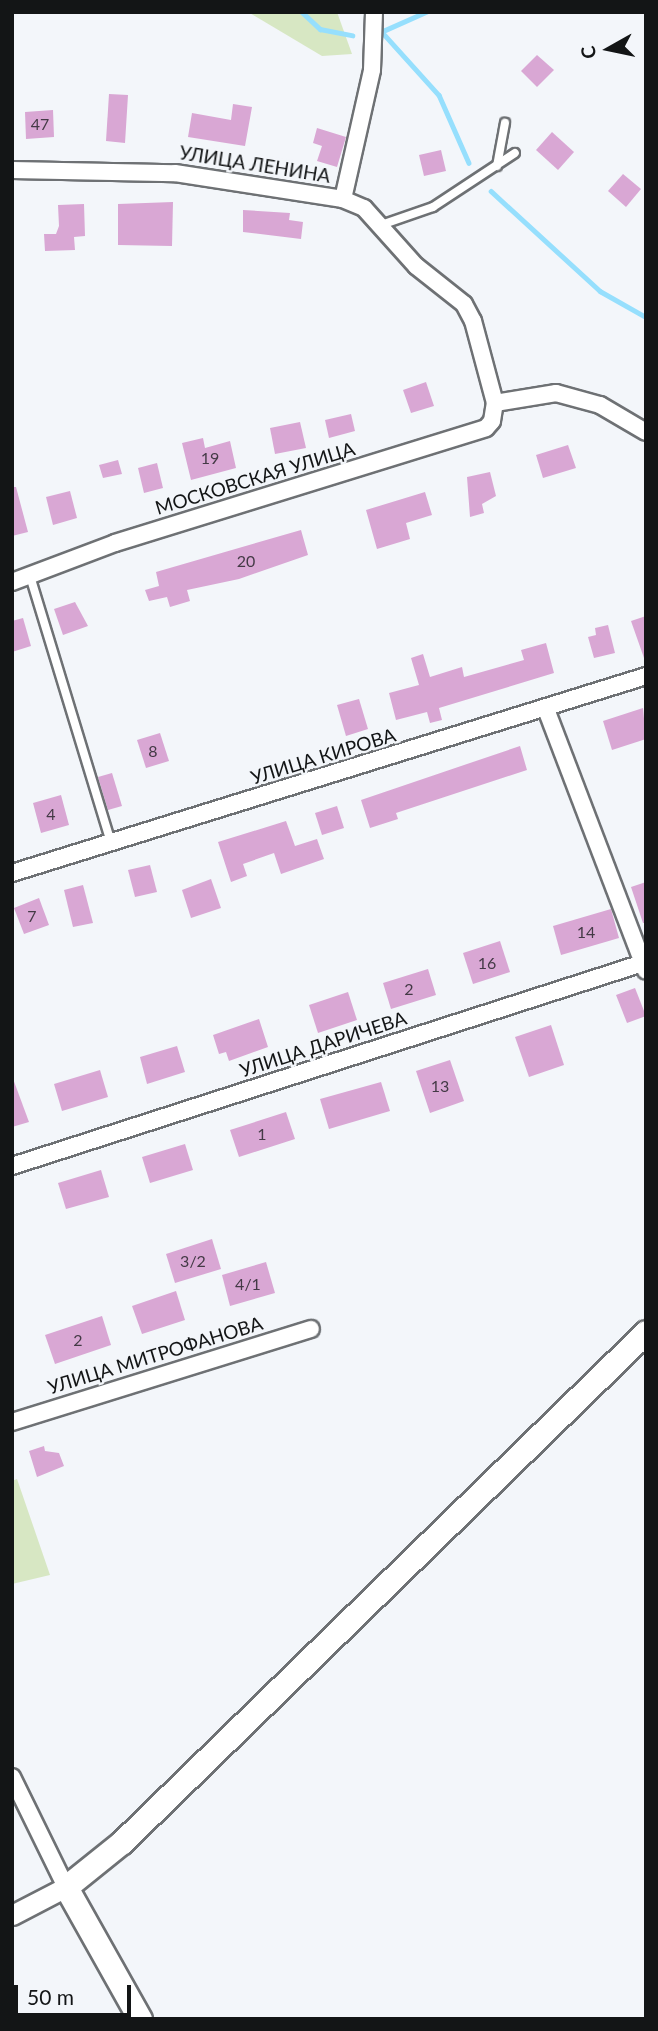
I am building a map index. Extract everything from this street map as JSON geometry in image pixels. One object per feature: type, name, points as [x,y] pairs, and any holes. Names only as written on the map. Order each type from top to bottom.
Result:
[{"type":"main road","points":[[140,2019],[66,1886],[122,1842],[646,1332]]},
{"type":"street","name":"УЛИЦА ЛЕНИНА","points":[[12,170],[175,173],[343,199],[372,70],[374,12]]},
{"type":"street","points":[[343,199],[364,208],[416,266],[464,304],[495,403],[556,393],[600,405],[646,432]]},
{"type":"street","name":"МОСКОВСКАЯ УЛИЦА","points":[[12,582],[115,544],[486,428],[496,413],[495,403]]},
{"type":"street","name":"УЛИЦА КИРОВА","points":[[12,873],[646,676]]},
{"type":"street","points":[[546,709],[644,966]]},
{"type":"street","name":"УЛИЦА ДАРИЧЕВА","points":[[12,1166],[644,966]]},
{"type":"street","name":"УЛИЦА МИТРОФАНОВА","points":[[12,1422],[311,1329]]},
{"type":"street","points":[[12,1777],[66,1886],[12,1915]]},
{"type":"lane","points":[[497,166],[505,122]]},
{"type":"lane","points":[[381,225],[433,207],[515,153]]},
{"type":"lane","points":[[30,576],[111,843]]},
{"type":"green space","points":[[248,12],[337,12],[352,54],[322,56]]},
{"type":"green space","points":[[17,1479],[50,1575],[12,1584],[12,1481]]},
{"type":"building","points":[[537,55],[554,70],[537,87],[521,71]]},
{"type":"building","points":[[109,94],[128,95],[125,143],[106,141]]},
{"type":"building","points":[[233,104],[252,107],[245,146],[188,137],[192,113],[231,120]]},
{"type":"building","points":[[53,110],[54,137],[26,139],[25,112]]},
{"type":"building","points":[[317,128],[346,137],[337,167],[317,161],[322,146],[313,143]]},
{"type":"building","points":[[552,132],[574,152],[558,170],[536,150]]},
{"type":"building","points":[[441,150],[446,171],[424,176],[419,155]]},
{"type":"building","points":[[623,174],[641,189],[626,207],[608,191]]},
{"type":"building","points":[[173,202],[172,246],[118,245],[118,204]]},
{"type":"building","points":[[84,204],[85,236],[74,237],[75,250],[45,251],[44,234],[56,234],[59,226],[58,205]]},
{"type":"building","points":[[243,210],[290,213],[289,220],[303,222],[301,239],[243,232]]},
{"type":"building","points":[[426,382],[434,406],[411,413],[403,390]]},
{"type":"building","points":[[351,414],[355,431],[329,438],[325,420]]},
{"type":"building","points":[[300,422],[306,448],[275,454],[270,428]]},
{"type":"building","points":[[203,438],[205,448],[230,441],[236,468],[191,480],[182,443]]},
{"type":"building","points":[[568,445],[576,468],[543,478],[536,455]]},
{"type":"building","points":[[118,460],[122,474],[103,478],[99,465]]},
{"type":"building","points":[[157,463],[163,488],[144,493],[138,468]]},
{"type":"building","points":[[490,472],[496,496],[482,504],[484,513],[470,517],[467,477]]},
{"type":"building","points":[[12,487],[16,487],[28,532],[12,536]]},
{"type":"building","points":[[70,491],[77,518],[53,525],[46,497]]},
{"type":"building","points":[[425,492],[432,515],[406,523],[410,539],[377,549],[366,510]]},
{"type":"building","points":[[301,530],[308,555],[239,579],[187,590],[190,601],[170,607],[167,597],[149,601],[145,590],[159,586],[156,572]]},
{"type":"building","points":[[75,602],[88,626],[63,635],[54,609]]},
{"type":"building","points":[[646,616],[646,658],[644,658],[631,621]]},
{"type":"building","points":[[23,618],[31,646],[12,652],[12,621]]},
{"type":"building","points":[[608,625],[615,653],[594,658],[588,637],[596,635],[595,628]]},
{"type":"building","points":[[546,643],[554,673],[439,708],[442,720],[430,723],[427,712],[396,720],[389,693],[419,685],[411,658],[423,654],[430,677],[462,667],[464,677],[524,660],[521,650]]},
{"type":"building","points":[[359,699],[368,729],[346,736],[337,705]]},
{"type":"building","points":[[643,708],[646,739],[612,750],[603,721]]},
{"type":"building","points":[[160,733],[169,761],[146,768],[137,740]]},
{"type":"building","points":[[520,746],[527,770],[396,813],[398,819],[370,828],[361,800]]},
{"type":"building","points":[[112,773],[122,806],[108,810],[98,777]]},
{"type":"building","points":[[61,795],[69,825],[41,833],[33,803]]},
{"type":"building","points":[[337,806],[344,828],[322,835],[315,813]]},
{"type":"building","points":[[286,821],[295,846],[317,839],[324,859],[281,874],[274,853],[243,864],[247,876],[231,882],[218,842]]},
{"type":"building","points":[[150,865],[157,892],[135,897],[128,870]]},
{"type":"building","points":[[211,879],[221,908],[191,918],[182,890]]},
{"type":"building","points":[[646,882],[646,923],[643,923],[631,887]]},
{"type":"building","points":[[83,885],[93,923],[73,927],[64,890]]},
{"type":"building","points":[[39,898],[49,925],[24,934],[14,908]]},
{"type":"building","points":[[611,909],[619,938],[561,955],[553,926]]},
{"type":"building","points":[[500,941],[510,972],[473,984],[463,953]]},
{"type":"building","points":[[428,969],[436,995],[391,1009],[383,983]]},
{"type":"building","points":[[635,988],[646,1016],[627,1023],[616,995]]},
{"type":"building","points":[[348,992],[357,1020],[318,1033],[309,1005]]},
{"type":"building","points":[[259,1019],[268,1047],[229,1061],[226,1052],[219,1054],[213,1035]]},
{"type":"building","points":[[551,1025],[564,1065],[529,1077],[515,1037]]},
{"type":"building","points":[[177,1046],[185,1072],[147,1084],[140,1057]]},
{"type":"building","points":[[450,1060],[464,1101],[430,1113],[416,1071]]},
{"type":"building","points":[[100,1070],[108,1097],[62,1111],[54,1084]]},
{"type":"building","points":[[12,1076],[29,1122],[12,1127]]},
{"type":"building","points":[[381,1082],[390,1111],[329,1129],[320,1099]]},
{"type":"building","points":[[286,1112],[295,1139],[239,1157],[230,1130]]},
{"type":"building","points":[[185,1144],[193,1170],[150,1183],[142,1157]]},
{"type":"building","points":[[101,1170],[109,1197],[66,1209],[58,1183]]},
{"type":"building","points":[[212,1239],[221,1269],[175,1283],[166,1254]]},
{"type":"building","points":[[266,1262],[275,1293],[230,1306],[222,1275]]},
{"type":"building","points":[[176,1291],[185,1320],[142,1334],[132,1306]]},
{"type":"building","points":[[102,1316],[111,1345],[55,1364],[45,1335]]},
{"type":"building","points":[[44,1446],[45,1451],[59,1453],[64,1466],[37,1477],[29,1451]]},
{"type":"waterway","points":[[302,12],[320,29],[352,35]]},
{"type":"waterway","points":[[427,12],[382,32],[439,95],[469,163]]},
{"type":"waterway","points":[[491,191],[600,291],[646,317]]}]
